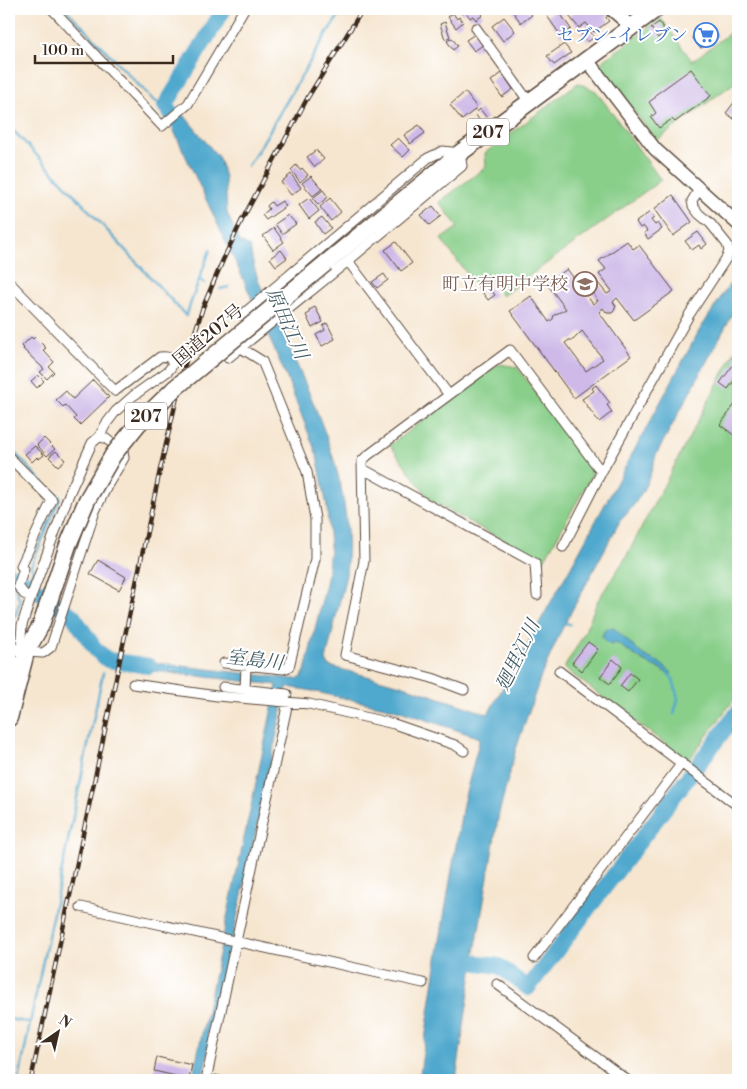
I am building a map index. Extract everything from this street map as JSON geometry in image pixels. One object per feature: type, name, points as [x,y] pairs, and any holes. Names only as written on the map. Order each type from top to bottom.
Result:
[{"type":"highway","name":"国道207号","points":[[9,718],[26,652],[41,625],[68,545],[87,500],[113,455],[138,424],[175,388],[460,153],[656,9]]},
{"type":"street","points":[[52,9],[162,126],[188,104],[244,9]]},
{"type":"street","points":[[611,9],[632,27]]},
{"type":"street","points":[[476,28],[530,102]]},
{"type":"street","points":[[587,60],[655,149],[738,224]]},
{"type":"street","points":[[228,358],[462,166],[460,153],[444,151],[428,158],[242,315]]},
{"type":"street","points":[[563,548],[602,471],[689,315],[727,257],[729,251],[727,244],[693,206],[692,201],[699,189]]},
{"type":"street","points":[[348,261],[449,395]]},
{"type":"street","points":[[9,282],[115,391],[160,356],[166,356],[172,362],[172,367],[116,411],[99,437],[92,443],[69,494],[30,597],[22,625],[21,638],[26,652]]},
{"type":"street","points":[[224,664],[283,669],[289,667],[315,559],[315,519],[307,472],[262,362],[241,348]]},
{"type":"street","points":[[464,690],[432,678],[345,655],[364,560],[362,461],[510,350],[602,471]]},
{"type":"street","points":[[9,648],[26,652],[43,652],[51,647],[95,511],[124,458],[123,452],[105,438],[99,437]]},
{"type":"street","points":[[9,457],[52,500],[21,566],[24,569],[18,586],[24,594],[30,597]]},
{"type":"street","points":[[363,469],[535,563],[537,595]]},
{"type":"street","points":[[245,690],[246,666]]},
{"type":"street","points":[[559,671],[738,806]]},
{"type":"street","points":[[133,684],[217,696],[273,696]]},
{"type":"street","points":[[223,687],[288,698],[394,724],[455,745],[464,751]]},
{"type":"street","points":[[206,1080],[288,698]]},
{"type":"street","points":[[534,958],[682,763]]},
{"type":"street","points":[[81,907],[423,983]]},
{"type":"street","points":[[497,984],[627,1080]]},
{"type":"green space","points":[[661,18],[692,61],[738,27],[738,80],[656,141],[599,64]]},
{"type":"green space","points":[[578,83],[596,91],[661,180],[502,296],[485,274],[473,282],[441,239],[458,227],[439,202],[486,167],[485,153]]},
{"type":"green space","points":[[738,345],[738,694],[688,761],[564,668],[583,636],[598,600],[626,557]]},
{"type":"green space","points":[[499,364],[517,367],[590,465],[592,475],[543,562],[431,501],[390,445]]},
{"type":"water","points":[[184,115],[219,158],[225,177],[227,213],[240,242],[250,247],[262,289],[316,408],[334,462],[346,518],[348,546],[346,575],[326,660],[329,666],[401,685],[488,714],[699,331],[738,271],[738,304],[656,455],[651,474],[643,491],[620,521],[562,629],[541,676],[516,749],[499,813],[474,958],[456,1080],[419,1080],[463,804],[480,738],[394,709],[287,687],[202,1080],[192,1080],[277,685],[128,668],[130,660],[294,679],[301,678],[305,671],[327,579],[330,547],[327,507],[317,455],[286,376],[173,129]]},
{"type":"water","points":[[608,628],[613,628],[638,651],[660,663],[672,673],[669,675],[643,661],[618,644],[614,643],[611,645],[606,643],[602,636]]},
{"type":"building","points":[[458,9],[478,9],[483,15],[476,20],[473,16],[470,18],[465,11],[462,14]]},
{"type":"building","points":[[518,9],[527,9],[532,15],[521,23],[513,12]]},
{"type":"building","points":[[557,9],[571,29],[561,36],[547,16]]},
{"type":"building","points":[[577,9],[601,9],[608,15],[606,18],[609,21],[594,32],[586,23],[579,28],[569,16]]},
{"type":"building","points":[[453,13],[457,19],[459,17],[463,22],[456,28],[448,17]]},
{"type":"building","points":[[504,17],[515,31],[503,41],[492,26]]},
{"type":"building","points":[[445,22],[450,37],[445,39],[440,24]]},
{"type":"building","points":[[659,22],[666,32],[658,38],[651,28]]},
{"type":"building","points":[[709,24],[718,36],[701,48],[692,37]]},
{"type":"building","points":[[587,28],[594,37],[588,42],[581,33]]},
{"type":"building","points":[[475,34],[483,45],[474,51],[466,40]]},
{"type":"building","points":[[452,38],[458,46],[453,50],[447,41]]},
{"type":"building","points":[[564,44],[571,53],[554,65],[547,56]]},
{"type":"building","points":[[691,69],[711,96],[675,122],[672,119],[659,128],[651,117],[656,113],[649,102],[656,97],[655,95]]},
{"type":"building","points":[[502,73],[513,89],[502,97],[491,81]]},
{"type":"building","points":[[465,92],[477,108],[462,120],[450,105]]},
{"type":"building","points":[[736,100],[738,102],[738,122],[726,113]]},
{"type":"building","points":[[480,109],[487,118],[481,122],[475,114]]},
{"type":"building","points":[[419,125],[425,133],[410,144],[404,135]]},
{"type":"building","points":[[398,138],[410,150],[403,157],[390,145]]},
{"type":"building","points":[[316,150],[324,159],[315,167],[307,157]]},
{"type":"building","points":[[296,165],[300,170],[302,168],[308,175],[300,182],[291,170]]},
{"type":"building","points":[[291,174],[301,188],[291,195],[281,182]]},
{"type":"building","points":[[311,176],[322,189],[313,196],[302,183]]},
{"type":"building","points":[[323,190],[328,197],[318,205],[313,198]]},
{"type":"building","points":[[673,195],[692,222],[673,236],[654,209]]},
{"type":"building","points":[[309,198],[319,211],[309,219],[299,205]]},
{"type":"building","points":[[330,198],[341,212],[331,221],[320,207]]},
{"type":"building","points":[[282,201],[286,206],[266,220],[262,215],[269,209],[267,206],[271,202],[274,206]]},
{"type":"building","points":[[433,206],[441,216],[429,225],[421,215]]},
{"type":"building","points":[[650,212],[654,218],[651,220],[655,225],[658,223],[662,229],[648,239],[644,233],[647,231],[643,226],[640,228],[636,222]]},
{"type":"building","points":[[288,215],[296,224],[282,234],[275,224]]},
{"type":"building","points":[[322,217],[331,228],[323,234],[315,222]]},
{"type":"building","points":[[274,228],[284,242],[273,250],[263,236]]},
{"type":"building","points":[[698,232],[707,244],[701,249],[699,245],[692,250],[685,241]]},
{"type":"building","points":[[627,241],[633,249],[639,245],[674,291],[634,320],[617,298],[613,302],[616,306],[612,313],[607,313],[603,308],[599,312],[631,356],[574,398],[510,311],[531,296],[549,322],[553,319],[554,315],[566,309],[547,284],[567,269],[593,304],[598,301],[590,289],[593,282],[598,283],[607,294],[612,291],[599,274],[606,269],[599,261]],"holes":[[[582,331],[603,359],[586,371],[565,343],[573,340]]]},
{"type":"building","points":[[396,242],[412,263],[401,271],[385,250]]},
{"type":"building","points":[[281,250],[287,258],[276,266],[270,258]]},
{"type":"building","points":[[384,274],[388,280],[377,288],[372,282]]},
{"type":"building","points":[[484,280],[495,295],[488,300],[477,285]]},
{"type":"building","points":[[315,307],[323,322],[312,328],[306,315],[310,313],[309,310]]},
{"type":"building","points":[[327,323],[335,339],[322,346],[316,335],[325,330],[323,326]]},
{"type":"building","points":[[31,337],[33,339],[35,337],[46,348],[43,350],[54,362],[49,367],[54,372],[47,379],[40,372],[44,369],[23,349],[22,346]]},
{"type":"building","points":[[738,352],[738,375],[728,389],[720,383],[736,361],[733,359]]},
{"type":"building","points":[[38,375],[44,381],[37,388],[31,381]]},
{"type":"building","points":[[93,380],[109,397],[80,425],[74,419],[76,417],[65,405],[63,407],[56,400],[66,391],[73,399]]},
{"type":"building","points":[[596,385],[610,403],[607,405],[612,412],[599,422],[582,399],[594,391],[592,388]]},
{"type":"building","points":[[738,400],[738,438],[720,425]]},
{"type":"building","points":[[44,438],[55,449],[47,456],[37,445]]},
{"type":"building","points":[[35,446],[44,455],[39,459],[37,457],[32,462],[25,454]]},
{"type":"building","points":[[56,451],[65,460],[58,466],[49,457]]},
{"type":"building","points":[[98,560],[126,577],[119,590],[90,574]]},
{"type":"building","points":[[588,642],[598,649],[582,671],[572,663]]},
{"type":"building","points":[[613,659],[622,667],[610,684],[600,677]]},
{"type":"building","points":[[630,673],[638,679],[628,692],[620,686]]},
{"type":"building","points":[[157,1057],[192,1065],[189,1079],[154,1071]]},
{"type":"building","points":[[215,1075],[235,1079],[235,1080],[214,1080]]},
{"type":"waterway","points":[[66,9],[153,100],[165,106]]},
{"type":"waterway","name":"原田江川","points":[[191,138],[165,106],[224,9]]},
{"type":"waterway","points":[[248,166],[326,34],[344,9]]},
{"type":"waterway","points":[[9,126],[186,316],[199,280],[205,283]]},
{"type":"waterway","points":[[199,280],[210,250]]},
{"type":"waterway","points":[[220,289],[229,287]]},
{"type":"waterway","name":"室島川","points":[[9,447],[50,490],[60,497],[31,566],[33,570],[27,583]]},
{"type":"waterway","name":"室島川","points":[[9,574],[27,583],[73,616],[96,650],[108,660],[149,666]]},
{"type":"waterway","points":[[15,616],[20,601],[16,589]]},
{"type":"waterway","points":[[561,623],[570,624]]},
{"type":"waterway","points":[[30,1023],[103,673]]},
{"type":"waterway","points":[[668,673],[673,679],[678,699],[674,714]]},
{"type":"waterway","points":[[458,960],[499,966],[528,988],[738,712]]},
{"type":"waterway","points":[[9,1019],[30,1023],[19,1080]]},
{"type":"railway","points":[[31,1080],[160,470],[184,367],[203,307],[242,220],[308,97],[363,9]]},
{"type":"place","name":"セブン-イレブン","points":[[706,35]]},
{"type":"place","name":"町立有明中学校","points":[[585,284]]},
{"type":"water label","name":"廻里江川","points":[[517,655]]}]
